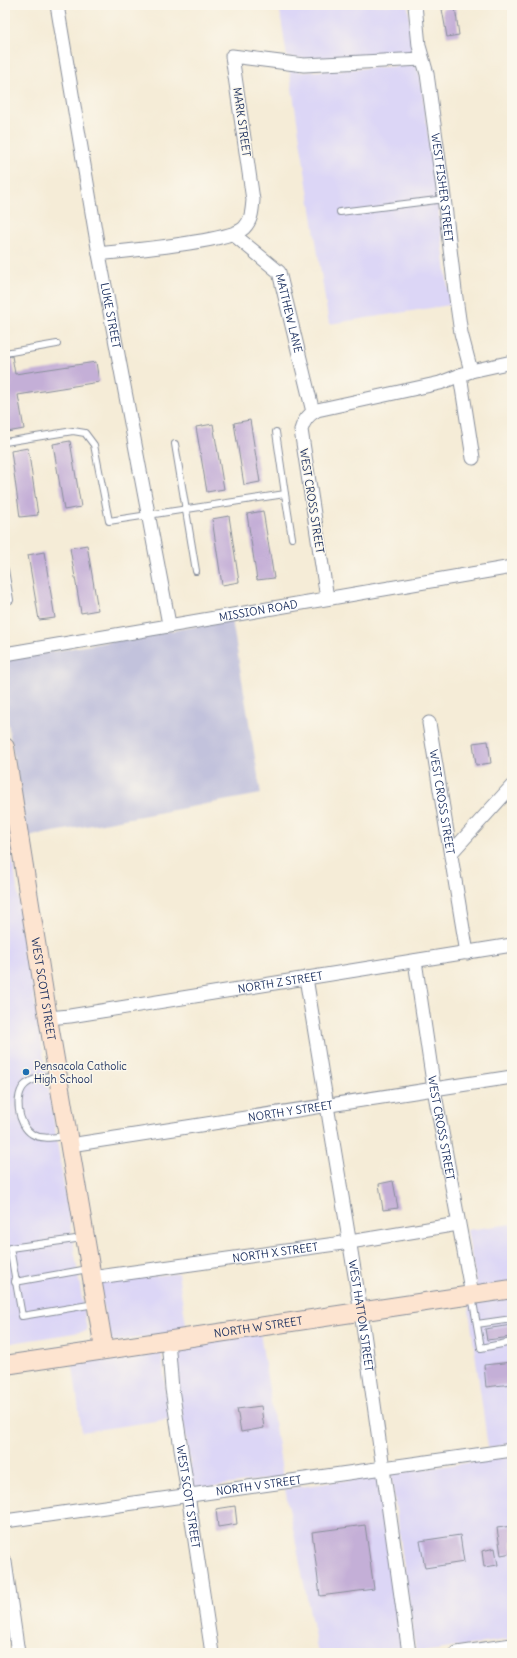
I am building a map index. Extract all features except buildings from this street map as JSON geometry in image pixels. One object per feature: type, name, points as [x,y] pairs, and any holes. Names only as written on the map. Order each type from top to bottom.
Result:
[{"type":"street","name":"LUKE STREET","points":[[57,5],[99,254],[169,624]]},
{"type":"street","name":"WEST FISHER STREET","points":[[414,5],[422,59],[427,74],[445,199],[454,291],[462,333],[473,458]]},
{"type":"street","name":"MARK STREET","points":[[99,254],[196,242],[233,234],[243,229],[247,224],[252,214],[253,200],[232,56],[304,66],[422,59]]},
{"type":"street","name":"MATTHEW LANE","points":[[233,234],[279,272],[315,411]]},
{"type":"street","points":[[315,411],[440,384],[466,373],[512,362]]},
{"type":"street","name":"WEST CROSS STREET","points":[[315,411],[308,415],[303,422],[301,430],[327,598]]},
{"type":"street","name":"MISSION ROAD","points":[[5,654],[169,624],[512,567]]},
{"type":"street","name":"WEST CROSS STREET","points":[[429,723],[468,953]]},
{"type":"street","name":"WEST SCOTT STREET","points":[[5,747],[14,825],[104,1349]]},
{"type":"street","points":[[451,853],[512,786]]},
{"type":"street","name":"NORTH Z STREET","points":[[48,1018],[70,1016],[512,945]]},
{"type":"street","name":"WEST CROSS STREET","points":[[415,961],[434,1089],[472,1295]]},
{"type":"street","name":"WEST HATTON STREET","points":[[306,978],[361,1312],[409,1653]]},
{"type":"street","name":"NORTH Y STREET","points":[[69,1140],[327,1106],[512,1077]]},
{"type":"street","name":"NORTH X STREET","points":[[90,1273],[350,1242],[458,1224]]},
{"type":"street","name":"NORTH W STREET","points":[[5,1365],[512,1289]]},
{"type":"street","name":"WEST SCOTT STREET","points":[[168,1340],[172,1389],[212,1653]]},
{"type":"street","name":"NORTH V STREET","points":[[5,1522],[512,1450]]},
{"type":"street","points":[[5,1562],[18,1653]]},
{"type":"street","points":[[457,1653],[512,1645]]},
{"type":"lane","points":[[340,212],[445,199]]},
{"type":"lane","points":[[5,353],[57,344]]},
{"type":"lane","points":[[5,442],[73,431],[85,433],[94,445],[109,521],[285,494]]},
{"type":"lane","points":[[276,432],[292,538]]},
{"type":"lane","points":[[175,444],[196,571]]},
{"type":"lane","points":[[5,570],[10,600]]},
{"type":"lane","points":[[58,1075],[36,1079],[26,1084],[20,1091],[19,1104],[23,1126],[32,1134],[47,1138],[69,1140]]},
{"type":"lane","points":[[85,1238],[10,1248],[15,1282],[22,1316],[96,1304]]},
{"type":"lane","points":[[15,1282],[90,1273]]},
{"type":"lane","points":[[472,1295],[480,1348],[507,1341]]},
{"type":"lane","points":[[477,1324],[493,1325],[510,1321]]},
{"type":"shaded area","points":[[279,5],[408,5],[413,53],[305,59],[287,57]]},
{"type":"shaded area","points":[[416,65],[420,76],[450,305],[329,324],[289,69],[303,72]]},
{"type":"shaded area","points":[[232,620],[261,794],[26,837],[5,703],[5,660]]},
{"type":"shaded area","name":"Pensacola Catholic High School","points":[[5,812],[87,1331],[5,1344]]},
{"type":"shaded area","points":[[512,1224],[512,1283],[477,1288],[467,1230]]},
{"type":"shaded area","points":[[178,1273],[187,1331],[110,1342],[99,1283]]},
{"type":"shaded area","points":[[512,1295],[512,1444],[488,1448],[468,1302]]},
{"type":"shaded area","points":[[260,1333],[283,1477],[194,1489],[178,1388],[175,1345]]},
{"type":"shaded area","points":[[161,1347],[169,1419],[82,1432],[72,1360]]},
{"type":"shaded area","points":[[512,1456],[512,1639],[416,1653],[391,1474]]},
{"type":"shaded area","points":[[377,1476],[402,1653],[318,1653],[285,1489]]},
{"type":"place","name":"Pensacola Catholic High School","points":[[26,1072]]}]
